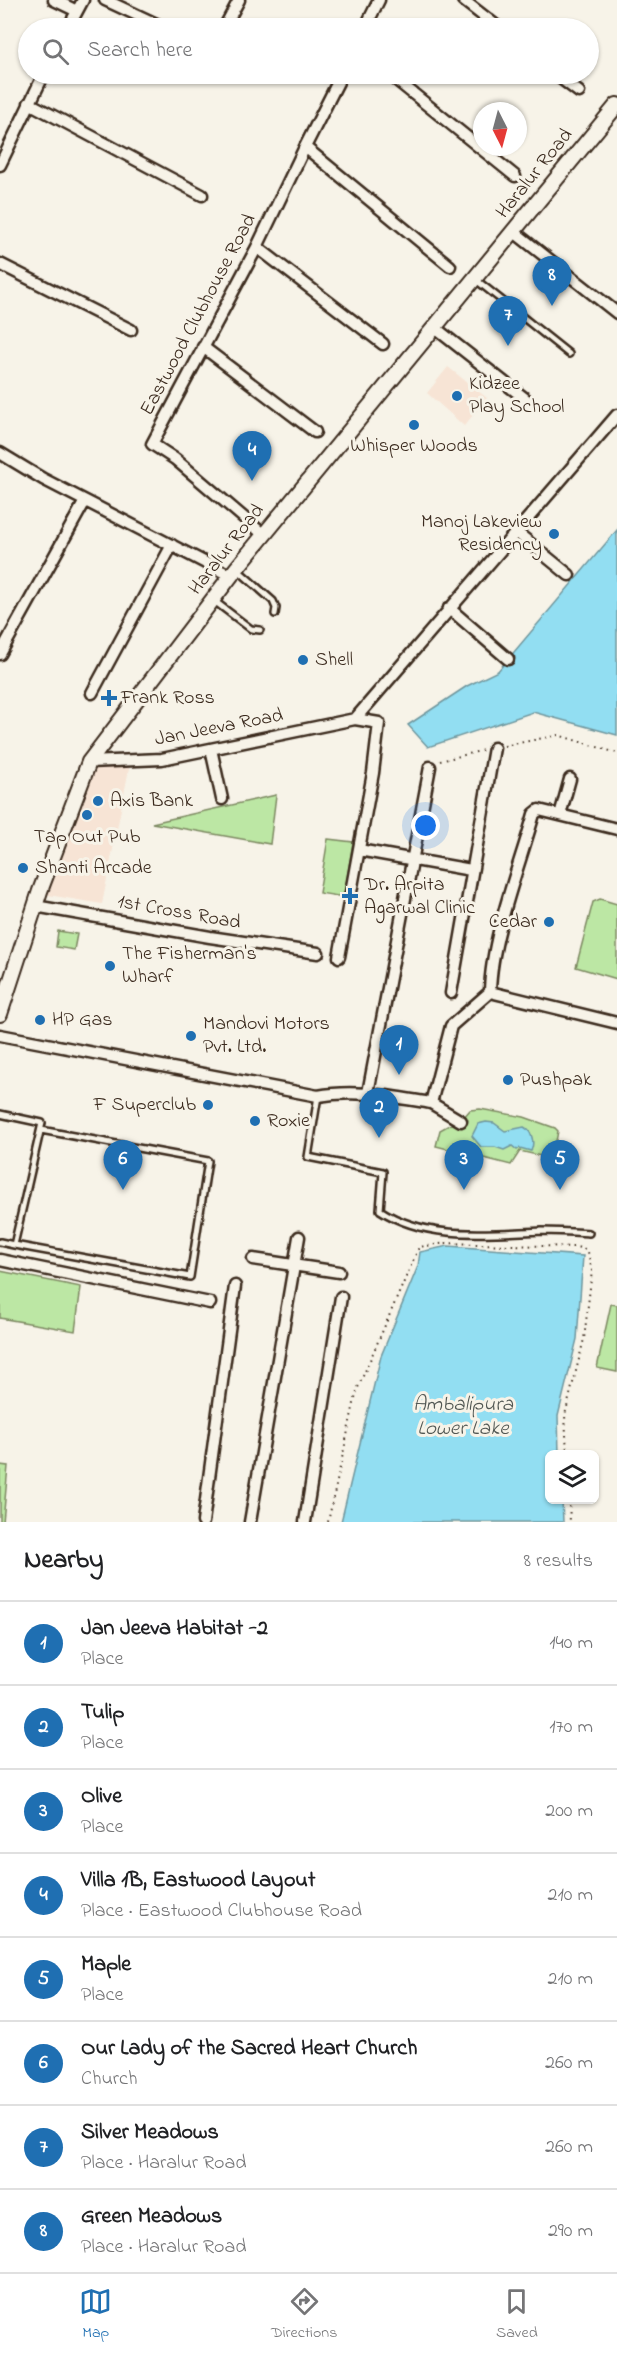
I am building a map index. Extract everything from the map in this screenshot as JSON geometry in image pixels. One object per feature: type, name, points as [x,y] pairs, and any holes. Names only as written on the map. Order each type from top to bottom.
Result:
[{"type":"street","points":[[54,0],[77,11]]},
{"type":"street","points":[[73,18],[83,0]]},
{"type":"street","points":[[105,0],[144,18]]},
{"type":"street","points":[[229,18],[239,0]]},
{"type":"street","points":[[370,18],[379,0]]},
{"type":"street","points":[[463,0],[486,18]]},
{"type":"street","points":[[1,160],[39,84]]},
{"type":"street","name":"Eastwood Clubhouse Road","points":[[264,535],[175,459],[152,444],[257,247],[337,84]]},
{"type":"street","points":[[401,84],[515,176]]},
{"type":"street","points":[[568,84],[579,92]]},
{"type":"street","points":[[29,103],[201,195]]},
{"type":"street","name":"Haralur Road","points":[[0,1014],[5,981],[89,762],[234,572],[617,105]]},
{"type":"street","points":[[304,147],[450,267]]},
{"type":"street","points":[[513,231],[617,313]]},
{"type":"street","points":[[257,247],[383,344]]},
{"type":"street","points":[[0,264],[131,330]]},
{"type":"street","points":[[434,327],[528,401]]},
{"type":"street","points":[[203,347],[315,432]]},
{"type":"street","points":[[355,719],[617,415]]},
{"type":"street","points":[[0,453],[85,501],[172,545],[234,572]]},
{"type":"street","points":[[0,654],[85,501]]},
{"type":"street","points":[[515,531],[569,575]]},
{"type":"street","points":[[92,693],[172,545]]},
{"type":"street","points":[[449,608],[508,659]]},
{"type":"street","points":[[339,957],[379,723],[355,719]]},
{"type":"street","name":"Jan Jeeva Road","points":[[89,762],[162,759],[355,719]]},
{"type":"street","points":[[451,993],[494,748]]},
{"type":"street","points":[[211,749],[222,799]]},
{"type":"street","points":[[368,1093],[430,767]]},
{"type":"street","points":[[560,815],[570,779]]},
{"type":"street","points":[[430,1103],[451,1026],[490,992],[490,974],[500,931],[534,814],[539,810],[617,830]]},
{"type":"street","points":[[359,850],[471,870]]},
{"type":"street","name":"1st Cross Road","points":[[35,906],[210,937],[318,953]]},
{"type":"street","points":[[490,992],[617,1023]]},
{"type":"street","points":[[0,1035],[318,1096],[341,1092],[368,1093],[430,1103],[461,1121]]},
{"type":"street","points":[[250,1522],[299,1237]]},
{"type":"street","points":[[253,1259],[339,1272]]},
{"type":"street","points":[[0,1260],[210,1303]]},
{"type":"street","points":[[203,1522],[236,1286]]},
{"type":"street","points":[[305,1522],[341,1297]]},
{"type":"lane","points":[[474,278],[569,354]]},
{"type":"lane","points":[[234,572],[273,601],[276,608],[275,614]]},
{"type":"lane","points":[[213,600],[251,629],[260,630]]},
{"type":"lane","points":[[318,1096],[308,1157],[383,1172],[380,1210],[394,1219],[442,1231],[489,1234],[543,1231],[589,1233]]},
{"type":"lane","points":[[0,1114],[42,1124],[14,1245]]},
{"type":"lane","points":[[0,1242],[190,1277],[208,1161],[41,1130]]},
{"type":"path","points":[[430,767],[444,758],[558,735],[617,753]]},
{"type":"path","points":[[328,1522],[357,1390],[419,1247],[447,1243],[574,1247],[583,1248],[588,1252],[592,1271],[584,1339],[565,1415],[567,1450]]},
{"type":"path","points":[[569,1504],[570,1522]]},
{"type":"shaded area","name":"Kidzee Play School","points":[[448,367],[487,398],[464,426],[427,393]]},
{"type":"shaded area","points":[[130,764],[102,904],[48,895],[90,765]]},
{"type":"green space","points":[[276,795],[270,844],[152,823]]},
{"type":"green space","points":[[328,839],[353,842],[344,897],[319,893]]},
{"type":"green space","points":[[600,899],[617,904],[617,979],[576,967],[593,902]]},
{"type":"green space","points":[[58,931],[77,934],[74,950],[56,947]]},
{"type":"green space","points":[[480,1109],[524,1117],[555,1128],[558,1131],[557,1139],[545,1157],[520,1151],[511,1165],[436,1146],[440,1130],[464,1117],[470,1110]]},
{"type":"green space","points":[[0,1271],[81,1287],[75,1331],[0,1318]]},
{"type":"green space","points":[[611,1304],[617,1305],[617,1372],[597,1368]]},
{"type":"green space","points":[[0,1465],[8,1466],[3,1522],[0,1522]]},
{"type":"water","points":[[617,530],[617,735],[533,712],[428,747],[408,725],[467,686],[498,671]]},
{"type":"water","points":[[494,1123],[505,1131],[524,1127],[532,1138],[531,1151],[520,1148],[517,1150],[512,1146],[504,1150],[495,1147],[481,1147],[472,1136],[478,1124]]},
{"type":"water","name":"Ambalipura Lower Lake","points":[[448,1246],[583,1256],[577,1339],[558,1416],[559,1450],[545,1450],[545,1504],[562,1504],[563,1522],[341,1522],[381,1356],[418,1266],[420,1252]]},
{"type":"place","name":"Green Meadows","points":[[552,306]]},
{"type":"place","name":"Silver Meadows","points":[[508,346]]},
{"type":"place","name":"Kidzee Play School","points":[[457,396]]},
{"type":"place","name":"Whisper Woods","points":[[414,425]]},
{"type":"place","name":"Villa 1B, Eastwood Layout","points":[[252,481]]},
{"type":"place","name":"Manoj Lakeview Residency","points":[[554,534]]},
{"type":"place","name":"Shell","points":[[303,660]]},
{"type":"place","name":"Frank Ross","points":[[109,698]]},
{"type":"place","name":"Axis Bank","points":[[98,801]]},
{"type":"place","name":"Tap Out Pub","points":[[87,815]]},
{"type":"place","name":"Shanti Arcade","points":[[23,868]]},
{"type":"place","name":"Dr. Arpita Agarwal Clinic","points":[[350,896]]},
{"type":"place","name":"Cedar","points":[[549,922]]},
{"type":"place","name":"The Fisherman's Wharf","points":[[110,966]]},
{"type":"place","name":"HP Gas","points":[[40,1020]]},
{"type":"place","name":"Mandovi Motors Pvt. Ltd.","points":[[191,1036]]},
{"type":"place","name":"Jan Jeeva Habitat -2","points":[[399,1075]]},
{"type":"place","name":"Pushpak","points":[[508,1080]]},
{"type":"place","name":"F Superclub","points":[[208,1105]]},
{"type":"place","name":"Roxie","points":[[255,1121]]},
{"type":"place","name":"Tulip","points":[[379,1138]]},
{"type":"place","name":"Our Lady of the Sacred Heart Church","points":[[123,1190]]},
{"type":"place","name":"Olive","points":[[464,1190]]},
{"type":"place","name":"Maple","points":[[560,1190]]}]
